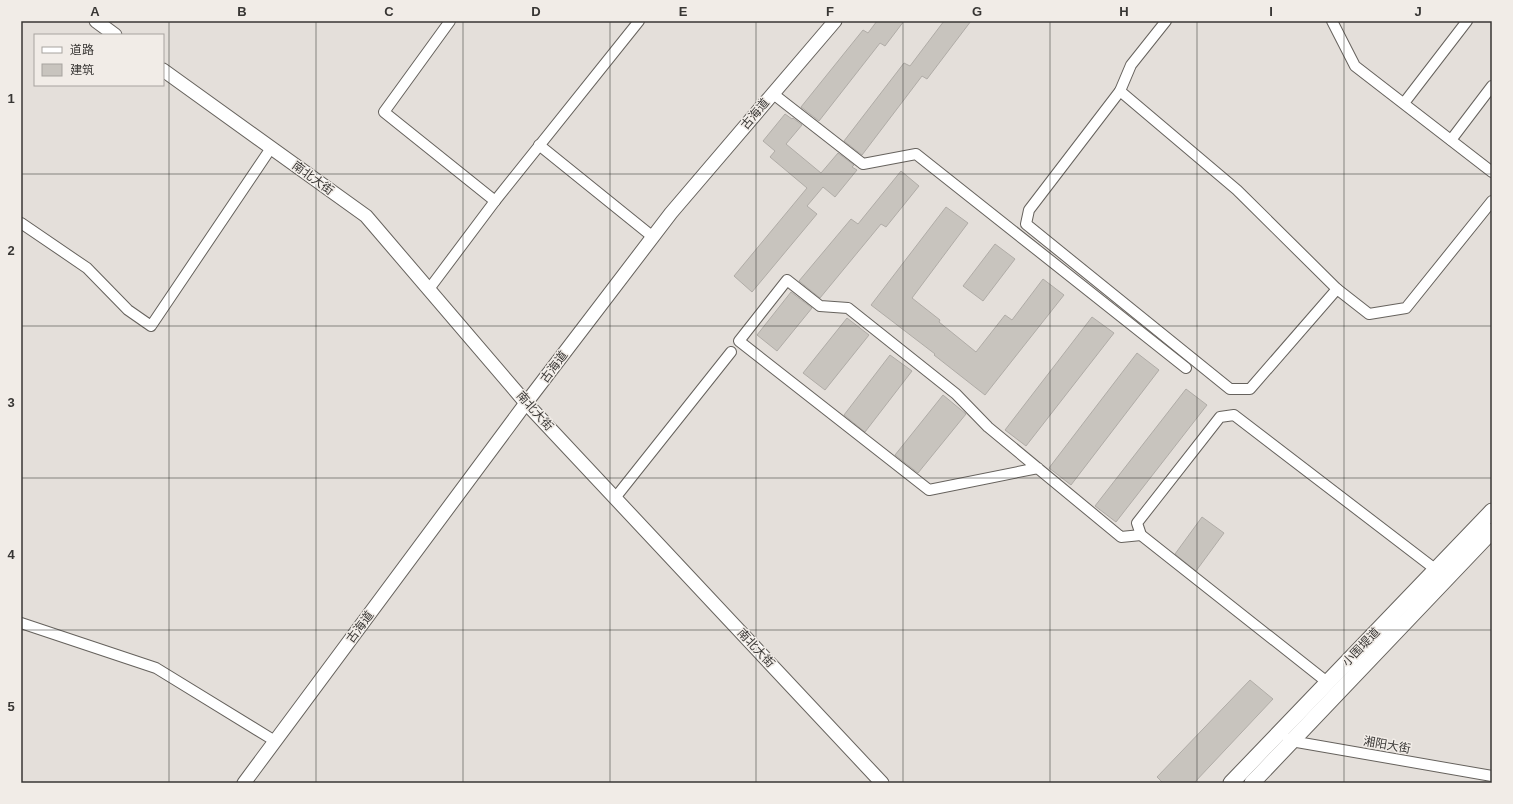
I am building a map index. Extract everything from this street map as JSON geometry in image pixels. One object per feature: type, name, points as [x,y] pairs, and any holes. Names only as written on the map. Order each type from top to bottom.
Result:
[{"type":"main road","name":"小围堤道","points":[[1252,783],[1327,682],[1492,510]]},
{"type":"main road","name":"小围堤道","points":[[1231,783],[1286,737],[1492,531]]},
{"type":"street","points":[[96,21],[114,34]]},
{"type":"street","points":[[450,21],[384,112],[495,201]]},
{"type":"street","points":[[429,290],[495,201],[639,21]]},
{"type":"street","name":"古海道","points":[[244,783],[526,403],[671,213],[835,21]]},
{"type":"street","points":[[1166,21],[1132,65],[1120,91],[1028,210],[1026,224],[1230,389],[1250,389],[1337,289]]},
{"type":"street","points":[[1332,21],[1355,66],[1492,172]]},
{"type":"street","points":[[1404,103],[1467,21]]},
{"type":"street","name":"南北大街","points":[[164,71],[366,216],[526,403],[882,783]]},
{"type":"street","points":[[1451,140],[1492,86]]},
{"type":"street","points":[[1120,91],[1237,190],[1337,289],[1369,314],[1406,308],[1492,200]]},
{"type":"street","points":[[772,93],[863,164],[916,154],[1186,368]]},
{"type":"street","points":[[539,145],[653,237]]},
{"type":"street","points":[[21,223],[87,268],[128,310],[151,326],[270,148]]},
{"type":"street","points":[[1038,468],[929,490],[739,341],[787,280],[820,306],[848,308],[956,394],[988,426],[1121,537],[1141,535]]},
{"type":"street","points":[[615,498],[731,352]]},
{"type":"street","points":[[1327,682],[1141,535],[1137,523],[1220,417],[1234,415],[1435,569]]},
{"type":"street","points":[[21,623],[156,668],[275,740]]},
{"type":"street","name":"湘阳大街","points":[[1286,737],[1492,776]]},
{"type":"building","points":[[877,21],[904,21],[885,46],[880,43],[819,121],[801,107],[863,30],[868,33]]},
{"type":"building","points":[[944,21],[971,21],[927,79],[922,76],[862,155],[844,141],[904,63],[910,66]]},
{"type":"building","points":[[785,114],[802,125],[786,144],[821,173],[838,153],[854,165],[852,167],[857,170],[835,197],[823,187],[807,206],[817,214],[752,292],[734,276],[807,188],[770,157],[775,151],[763,141]]},
{"type":"building","points":[[901,171],[919,186],[886,227],[881,224],[820,298],[799,281],[851,219],[858,224]]},
{"type":"building","points":[[946,207],[968,223],[912,298],[940,320],[939,322],[976,352],[1005,315],[1012,320],[1043,279],[1064,295],[985,395],[871,305]]},
{"type":"building","points":[[995,244],[1015,259],[983,301],[963,286]]},
{"type":"building","points":[[791,292],[812,308],[777,351],[757,335]]},
{"type":"building","points":[[1092,317],[1114,333],[1026,446],[1005,430]]},
{"type":"building","points":[[847,318],[869,335],[825,390],[803,373]]},
{"type":"building","points":[[1137,353],[1159,370],[1071,485],[1049,468]]},
{"type":"building","points":[[890,355],[912,371],[865,432],[844,415]]},
{"type":"building","points":[[1186,389],[1207,405],[1116,522],[1095,506]]},
{"type":"building","points":[[943,395],[966,414],[918,473],[895,455]]},
{"type":"building","points":[[1202,517],[1224,533],[1196,571],[1175,554]]},
{"type":"building","points":[[1250,680],[1273,699],[1194,783],[1163,783],[1157,777]]}]
